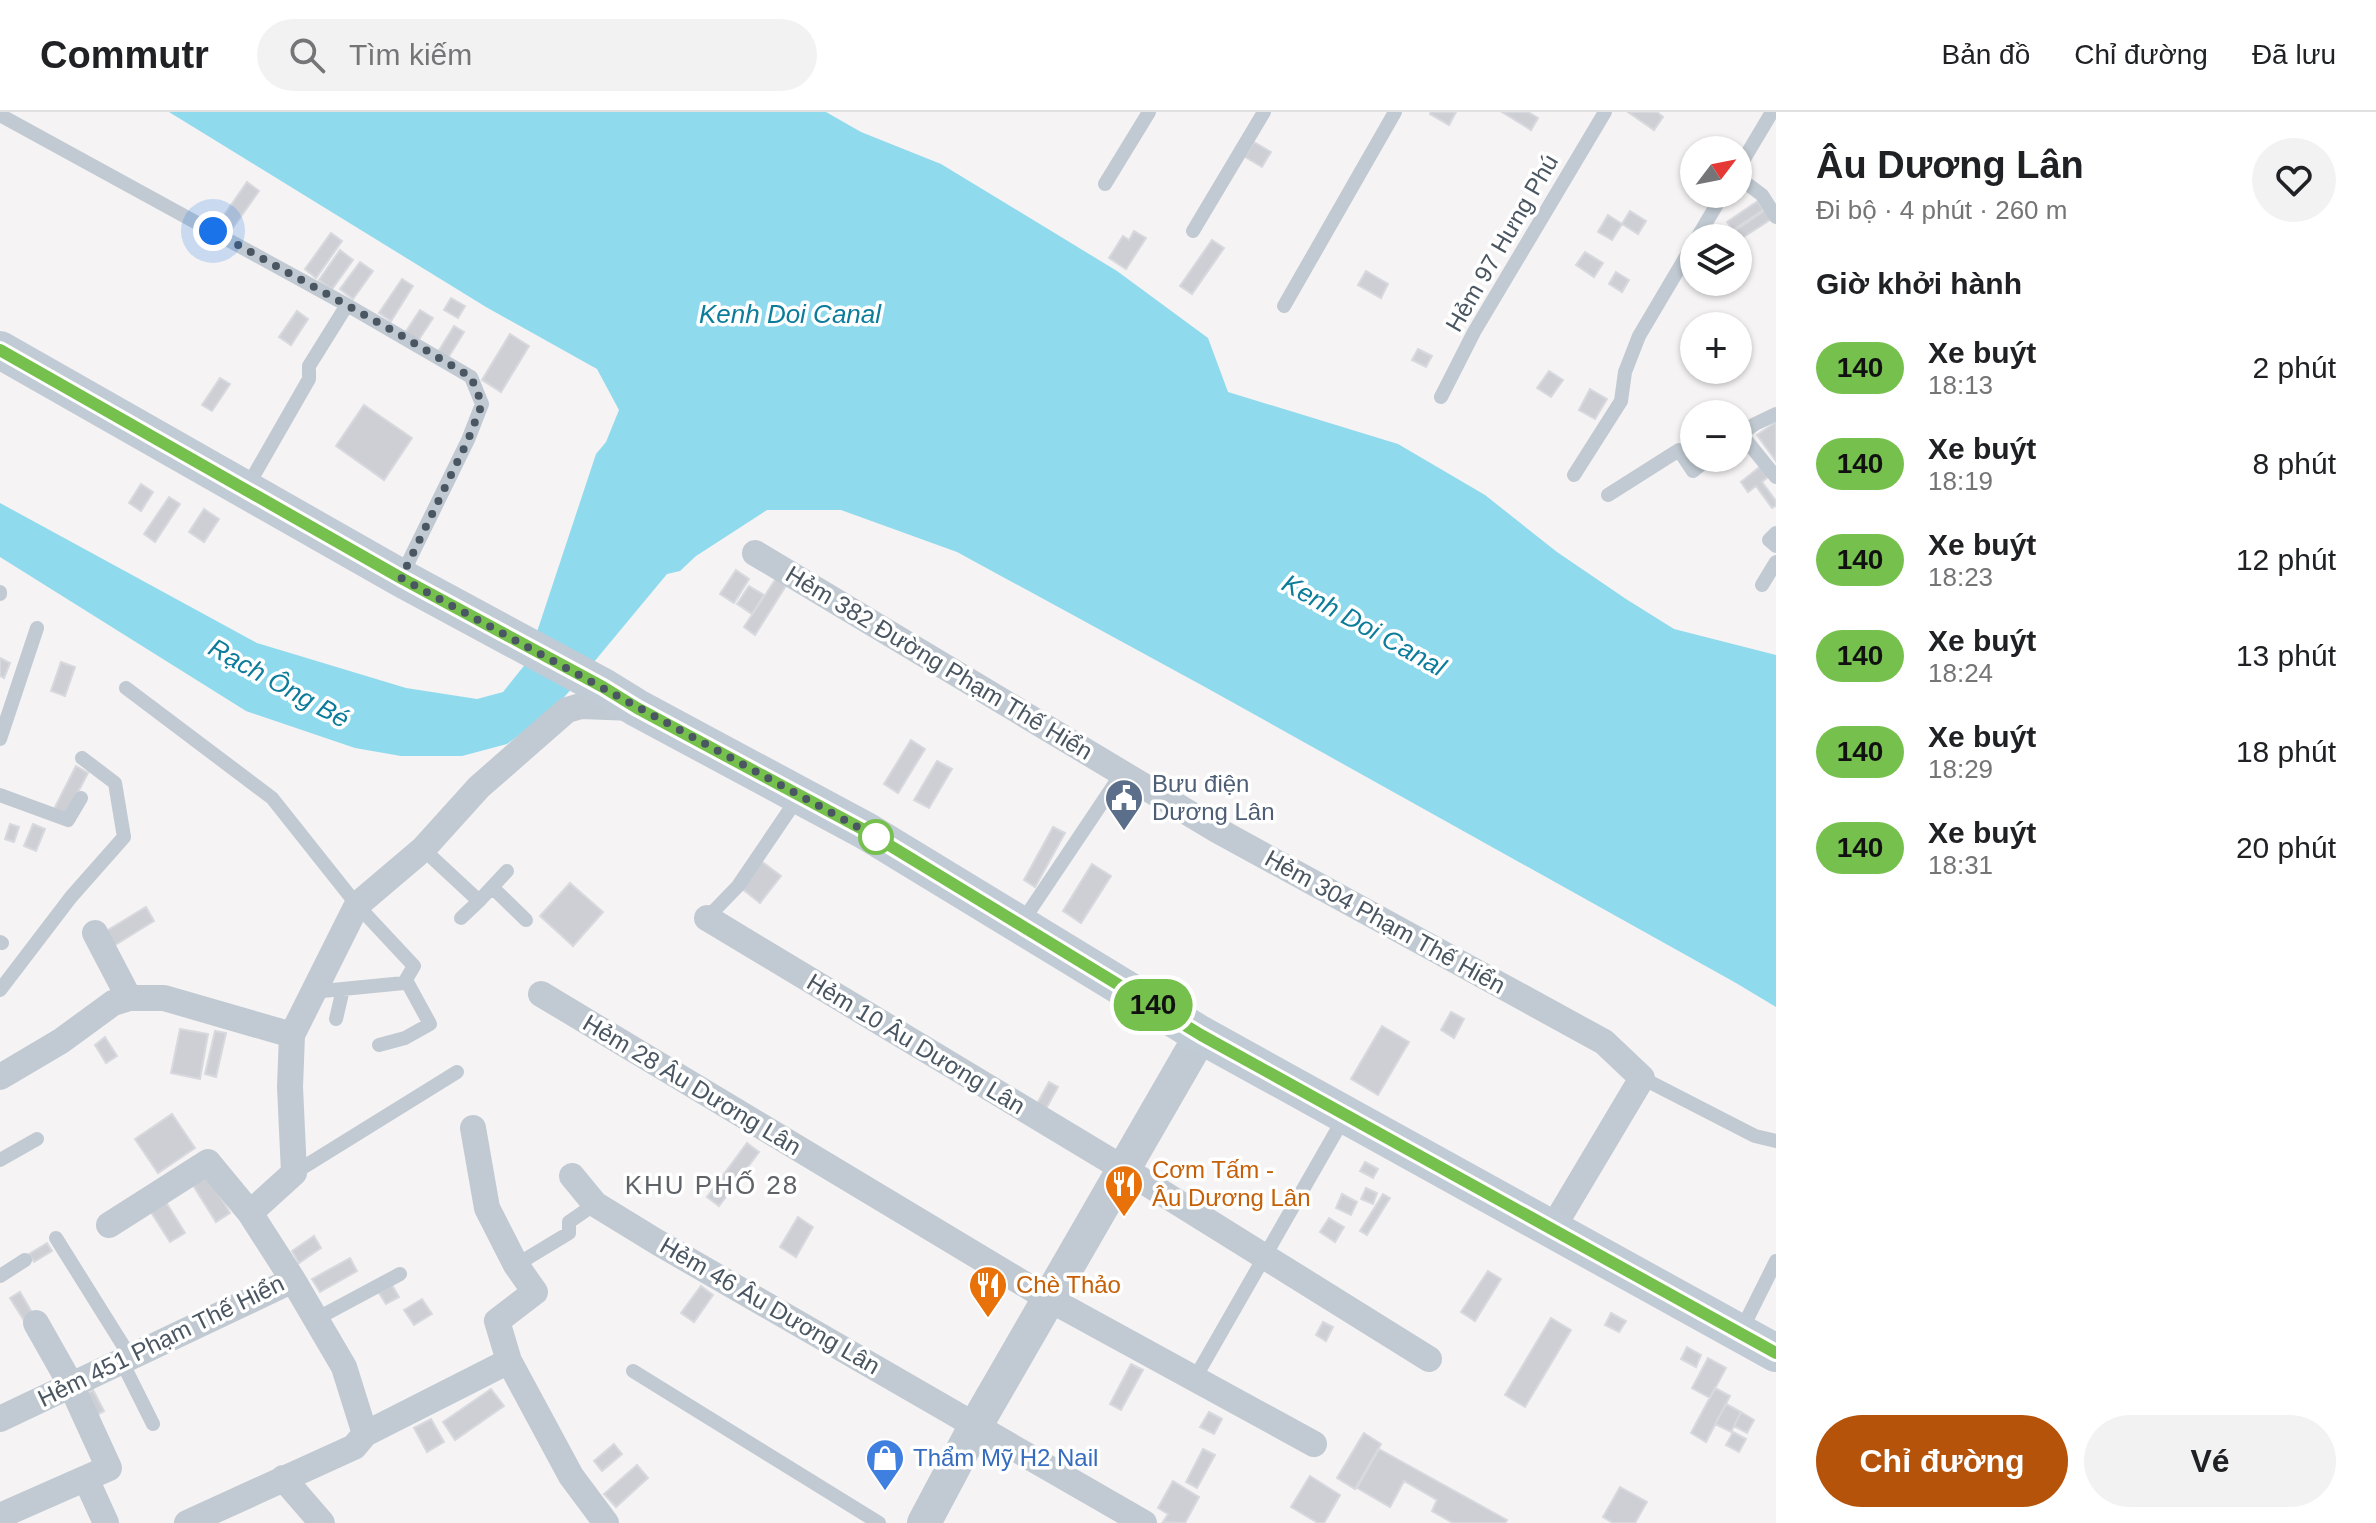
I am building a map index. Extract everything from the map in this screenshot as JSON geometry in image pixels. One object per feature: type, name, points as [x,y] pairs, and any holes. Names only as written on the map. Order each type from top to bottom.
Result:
[{"type":"main road","points":[[0,350],[401,578],[866,831],[1201,1035],[1776,1353]]},
{"type":"street","name":"Hẻm 382 Đường Phạm Thế Hiển","points":[[755,553],[1122,773]]},
{"type":"street","points":[[250,1213],[294,1173],[290,1087],[292,1035],[357,905],[423,849],[479,787],[567,710],[581,706],[637,708]]},
{"type":"street","name":"Hẻm 304 Phạm Thế Hiển","points":[[1122,773],[1217,830],[1604,1042],[1642,1078]]},
{"type":"street","name":"Hẻm 10 Âu Dương Lân","points":[[707,918],[1124,1169],[1429,1359]]},
{"type":"street","points":[[95,933],[129,998]]},
{"type":"street","name":"Hẻm 28 Âu Dương Lân","points":[[541,994],[1049,1299],[1314,1444]]},
{"type":"street","points":[[0,1077],[61,1041],[113,1003],[129,998],[164,998],[292,1035]]},
{"type":"street","points":[[924,1523],[976,1425],[1201,1035]]},
{"type":"street","points":[[1552,1229],[1642,1078]]},
{"type":"street","points":[[473,1128],[487,1208],[516,1265],[535,1292],[497,1321],[509,1361],[571,1476],[606,1523]]},
{"type":"street","name":"Hẻm 451 Phạm Thế Hiển","points":[[0,1419],[293,1280],[246,1206],[208,1162],[109,1225]]},
{"type":"street","name":"Hẻm 46 Âu Dương Lân","points":[[572,1176],[595,1204],[1144,1523]]},
{"type":"street","points":[[293,1280],[344,1367],[365,1434]]},
{"type":"street","points":[[0,1516],[109,1468],[71,1385],[36,1323]]},
{"type":"street","points":[[187,1523],[354,1447],[365,1434],[509,1361]]},
{"type":"street","points":[[283,1478],[322,1523]]},
{"type":"street","points":[[86,1479],[106,1523]]},
{"type":"lane","points":[[1105,184],[1149,112]]},
{"type":"lane","points":[[1193,231],[1264,112]]},
{"type":"lane","points":[[1284,306],[1395,112]]},
{"type":"lane","name":"Hẻm 97 Hưng Phú","points":[[1441,397],[1474,332],[1605,112]]},
{"type":"lane","points":[[1752,146],[1772,112]]},
{"type":"lane","points":[[0,115],[347,305],[471,377],[482,404],[468,440],[401,578]]},
{"type":"lane","points":[[1752,188],[1762,195],[1776,217]]},
{"type":"lane","points":[[1574,475],[1621,401],[1625,372],[1639,336],[1680,267]]},
{"type":"lane","points":[[245,489],[309,379],[309,366],[347,305]]},
{"type":"lane","points":[[1752,426],[1776,414]]},
{"type":"lane","points":[[1752,449],[1776,477]]},
{"type":"lane","points":[[1608,495],[1680,452]]},
{"type":"lane","points":[[1776,533],[1769,540],[1776,546]]},
{"type":"lane","points":[[1762,585],[1776,562]]},
{"type":"lane","points":[[0,739],[37,628]]},
{"type":"lane","points":[[126,688],[272,798],[357,905],[414,966],[404,983],[311,992]]},
{"type":"lane","points":[[0,990],[71,897],[124,837],[115,783],[82,758]]},
{"type":"lane","points":[[1020,925],[1122,773]]},
{"type":"lane","points":[[0,795],[68,820],[81,798]]},
{"type":"lane","points":[[707,918],[738,886],[799,795]]},
{"type":"lane","points":[[423,849],[479,901]]},
{"type":"lane","points":[[461,918],[507,871]]},
{"type":"lane","points":[[492,887],[526,920]]},
{"type":"lane","points":[[379,1045],[405,1038],[430,1024],[406,980]]},
{"type":"lane","points":[[336,1019],[343,989]]},
{"type":"lane","points":[[294,1173],[457,1072]]},
{"type":"lane","name":"Hẻm 304 Phạm Thế Hiển","points":[[1642,1078],[1755,1136],[1776,1141]]},
{"type":"lane","points":[[1195,1378],[1346,1115]]},
{"type":"lane","points":[[0,1160],[37,1139]]},
{"type":"lane","points":[[516,1265],[569,1233],[569,1222],[595,1204]]},
{"type":"lane","points":[[56,1238],[126,1360],[153,1424]]},
{"type":"lane","points":[[0,1276],[25,1260]]},
{"type":"lane","points":[[1740,1333],[1776,1261]]},
{"type":"lane","points":[[316,1319],[400,1274]]},
{"type":"lane","points":[[633,1371],[879,1523]]},
{"type":"water","name":"Kenh Doi Canal","points":[[169,112],[826,112],[861,132],[941,164],[1117,271],[1208,338],[1228,392],[1398,444],[1485,495],[1557,552],[1674,629],[1776,655],[1776,1007],[1205,687],[957,552],[841,510],[767,510],[696,556],[680,571],[667,574],[550,713],[507,744],[462,756],[401,756],[355,748],[246,711],[0,557],[0,503],[257,643],[406,688],[477,699],[503,692],[527,662],[596,454],[606,442],[619,410],[597,369],[486,307]]},
{"type":"building","points":[[1431,112],[1456,112],[1449,125]]},
{"type":"building","points":[[1502,112],[1528,112],[1538,118],[1531,130]]},
{"type":"building","points":[[1628,112],[1657,112],[1663,117],[1654,130]]},
{"type":"building","points":[[1254,142],[1271,152],[1262,167],[1245,157]]},
{"type":"building","points":[[247,182],[259,191],[230,232],[218,224]]},
{"type":"building","points":[[1758,201],[1763,210],[1742,224],[1727,222],[1752,208]]},
{"type":"building","points":[[1767,209],[1773,218],[1752,232],[1752,224],[1745,224]]},
{"type":"building","points":[[1630,211],[1646,221],[1638,234],[1622,224]]},
{"type":"building","points":[[1608,215],[1622,224],[1612,240],[1598,232]]},
{"type":"building","points":[[1134,231],[1146,238],[1126,269],[1109,258],[1123,236],[1129,240]]},
{"type":"building","points":[[331,233],[342,241],[316,278],[305,269]]},
{"type":"building","points":[[1212,240],[1224,248],[1192,294],[1180,286]]},
{"type":"building","points":[[340,250],[353,260],[332,289],[319,280]]},
{"type":"building","points":[[1585,252],[1603,263],[1594,277],[1576,265]]},
{"type":"building","points":[[360,262],[373,271],[353,299],[340,289]]},
{"type":"building","points":[[1366,271],[1388,284],[1381,298],[1358,285]]},
{"type":"building","points":[[1616,272],[1629,280],[1622,292],[1609,284]]},
{"type":"building","points":[[402,279],[413,286],[391,321],[379,313]]},
{"type":"building","points":[[451,298],[465,306],[458,318],[444,310]]},
{"type":"building","points":[[420,310],[433,318],[418,341],[405,333]]},
{"type":"building","points":[[297,311],[308,319],[291,345],[279,337]]},
{"type":"building","points":[[454,326],[464,332],[448,358],[438,352]]},
{"type":"building","points":[[510,334],[529,346],[501,392],[482,380]]},
{"type":"building","points":[[1418,349],[1432,356],[1426,367],[1412,360]]},
{"type":"building","points":[[1549,371],[1563,380],[1551,397],[1537,388]]},
{"type":"building","points":[[220,378],[230,384],[212,411],[202,405]]},
{"type":"building","points":[[1590,389],[1607,399],[1595,419],[1579,410]]},
{"type":"building","points":[[364,405],[412,438],[384,480],[336,446]]},
{"type":"building","points":[[1776,422],[1776,461],[1757,435]]},
{"type":"building","points":[[1761,466],[1769,476],[1762,482],[1776,501],[1776,506],[1772,508],[1756,486],[1748,492],[1741,482]]},
{"type":"building","points":[[141,484],[153,492],[141,511],[129,503]]},
{"type":"building","points":[[169,497],[180,504],[155,542],[144,534]]},
{"type":"building","points":[[204,509],[219,519],[204,542],[189,532]]},
{"type":"building","points":[[736,570],[749,579],[734,603],[720,594]]},
{"type":"building","points":[[777,577],[787,584],[755,635],[744,627]]},
{"type":"building","points":[[749,586],[764,595],[752,614],[737,604]]},
{"type":"building","points":[[0,658],[10,663],[4,678],[0,676]]},
{"type":"building","points":[[61,662],[75,667],[65,696],[51,691]]},
{"type":"building","points":[[911,740],[925,749],[898,793],[884,784]]},
{"type":"building","points":[[937,761],[952,769],[929,808],[914,800]]},
{"type":"building","points":[[76,766],[88,773],[66,815],[54,809]]},
{"type":"building","points":[[10,824],[19,827],[14,842],[5,839]]},
{"type":"building","points":[[33,824],[45,829],[36,851],[24,846]]},
{"type":"building","points":[[1053,827],[1065,833],[1035,887],[1024,880]]},
{"type":"building","points":[[761,861],[781,876],[760,903],[740,887]]},
{"type":"building","points":[[1092,864],[1111,876],[1081,923],[1063,911]]},
{"type":"building","points":[[570,883],[603,912],[573,946],[540,916]]},
{"type":"building","points":[[146,907],[154,921],[112,947],[103,933]]},
{"type":"building","points":[[1451,1012],[1464,1019],[1454,1038],[1441,1030]]},
{"type":"building","points":[[1382,1026],[1409,1042],[1378,1095],[1351,1079]]},
{"type":"building","points":[[180,1029],[208,1034],[200,1079],[171,1073]]},
{"type":"building","points":[[215,1031],[226,1033],[216,1077],[205,1074]]},
{"type":"building","points":[[105,1037],[117,1056],[106,1063],[95,1045]]},
{"type":"building","points":[[1049,1082],[1058,1087],[1042,1116],[1033,1111]]},
{"type":"building","points":[[172,1114],[195,1148],[158,1173],[135,1139]]},
{"type":"building","points":[[747,1143],[759,1152],[719,1206],[707,1197]]},
{"type":"building","points":[[1365,1162],[1378,1169],[1373,1178],[1360,1171]]},
{"type":"building","points":[[206,1173],[230,1213],[216,1222],[191,1182]]},
{"type":"building","points":[[1366,1188],[1377,1193],[1373,1204],[1361,1199]]},
{"type":"building","points":[[1342,1194],[1357,1202],[1351,1215],[1336,1208]]},
{"type":"building","points":[[1383,1194],[1390,1198],[1367,1235],[1360,1231]]},
{"type":"building","points":[[164,1199],[185,1233],[170,1242],[149,1209]]},
{"type":"building","points":[[798,1217],[813,1227],[796,1257],[780,1247]]},
{"type":"building","points":[[1329,1218],[1344,1227],[1335,1242],[1320,1232]]},
{"type":"building","points":[[314,1236],[321,1248],[299,1263],[292,1251]]},
{"type":"building","points":[[47,1243],[52,1251],[34,1262],[29,1254]]},
{"type":"building","points":[[350,1258],[357,1271],[320,1292],[312,1279]]},
{"type":"building","points":[[1488,1271],[1501,1279],[1475,1321],[1461,1312]]},
{"type":"building","points":[[392,1285],[399,1297],[386,1304],[379,1293]]},
{"type":"building","points":[[701,1286],[713,1295],[694,1322],[681,1313]]},
{"type":"building","points":[[20,1292],[34,1316],[25,1322],[10,1298]]},
{"type":"building","points":[[422,1299],[432,1314],[414,1325],[404,1310]]},
{"type":"building","points":[[1611,1313],[1626,1321],[1619,1332],[1605,1325]]},
{"type":"building","points":[[1551,1318],[1571,1330],[1525,1407],[1505,1395]]},
{"type":"building","points":[[1323,1322],[1333,1327],[1326,1341],[1316,1335]]},
{"type":"building","points":[[1687,1347],[1701,1355],[1696,1367],[1681,1359]]},
{"type":"building","points":[[1708,1358],[1726,1368],[1710,1398],[1692,1388]]},
{"type":"building","points":[[1131,1364],[1143,1370],[1121,1410],[1110,1404]]},
{"type":"building","points":[[1715,1388],[1730,1396],[1706,1442],[1691,1433]]},
{"type":"building","points":[[491,1389],[504,1406],[455,1440],[443,1422]]},
{"type":"building","points":[[93,1390],[104,1411],[91,1418],[81,1397]]},
{"type":"building","points":[[1726,1404],[1741,1412],[1731,1432],[1715,1424]]},
{"type":"building","points":[[1209,1412],[1222,1419],[1214,1434],[1200,1427]]},
{"type":"building","points":[[1741,1412],[1754,1420],[1747,1433],[1734,1426]]},
{"type":"building","points":[[431,1419],[444,1442],[427,1452],[414,1428]]},
{"type":"building","points":[[1733,1432],[1746,1439],[1739,1452],[1726,1445]]},
{"type":"building","points":[[1364,1433],[1381,1444],[1355,1489],[1337,1478]]},
{"type":"building","points":[[614,1444],[622,1454],[602,1471],[594,1461]]},
{"type":"building","points":[[1203,1449],[1215,1455],[1197,1488],[1186,1482]]},
{"type":"building","points":[[1379,1449],[1507,1520],[1505,1523],[1453,1523],[1432,1511],[1437,1500],[1404,1481],[1390,1507],[1357,1488]]},
{"type":"building","points":[[637,1465],[648,1478],[616,1507],[604,1494]]},
{"type":"building","points":[[1310,1476],[1340,1495],[1324,1523],[1318,1523],[1291,1507]]},
{"type":"building","points":[[1173,1481],[1199,1497],[1185,1523],[1163,1522],[1168,1514],[1158,1508]]},
{"type":"building","points":[[1620,1487],[1647,1502],[1635,1523],[1613,1523],[1603,1517]]},
{"type":"bus line","name":"140","points":[[0,350],[401,578],[866,831],[1201,1035],[1776,1353]]},
{"type":"place","name":"Bưu điện Dương Lân","points":[[1124,832]]},
{"type":"place","name":"Cơm Tấm - Âu Dương Lân","points":[[1124,1218]]},
{"type":"place","name":"Chè Thảo","points":[[988,1319]]},
{"type":"place","name":"Thẩm Mỹ H2 Nail","points":[[885,1492]]},
{"type":"district","name":"KHU PHỐ 28","points":[[712,1185]]},
{"type":"route","points":[[213,231],[471,377],[482,404],[468,440],[401,578],[876,837]]},
{"type":"water label","name":"Rạch Ông Bé","points":[[279,683]]}]
